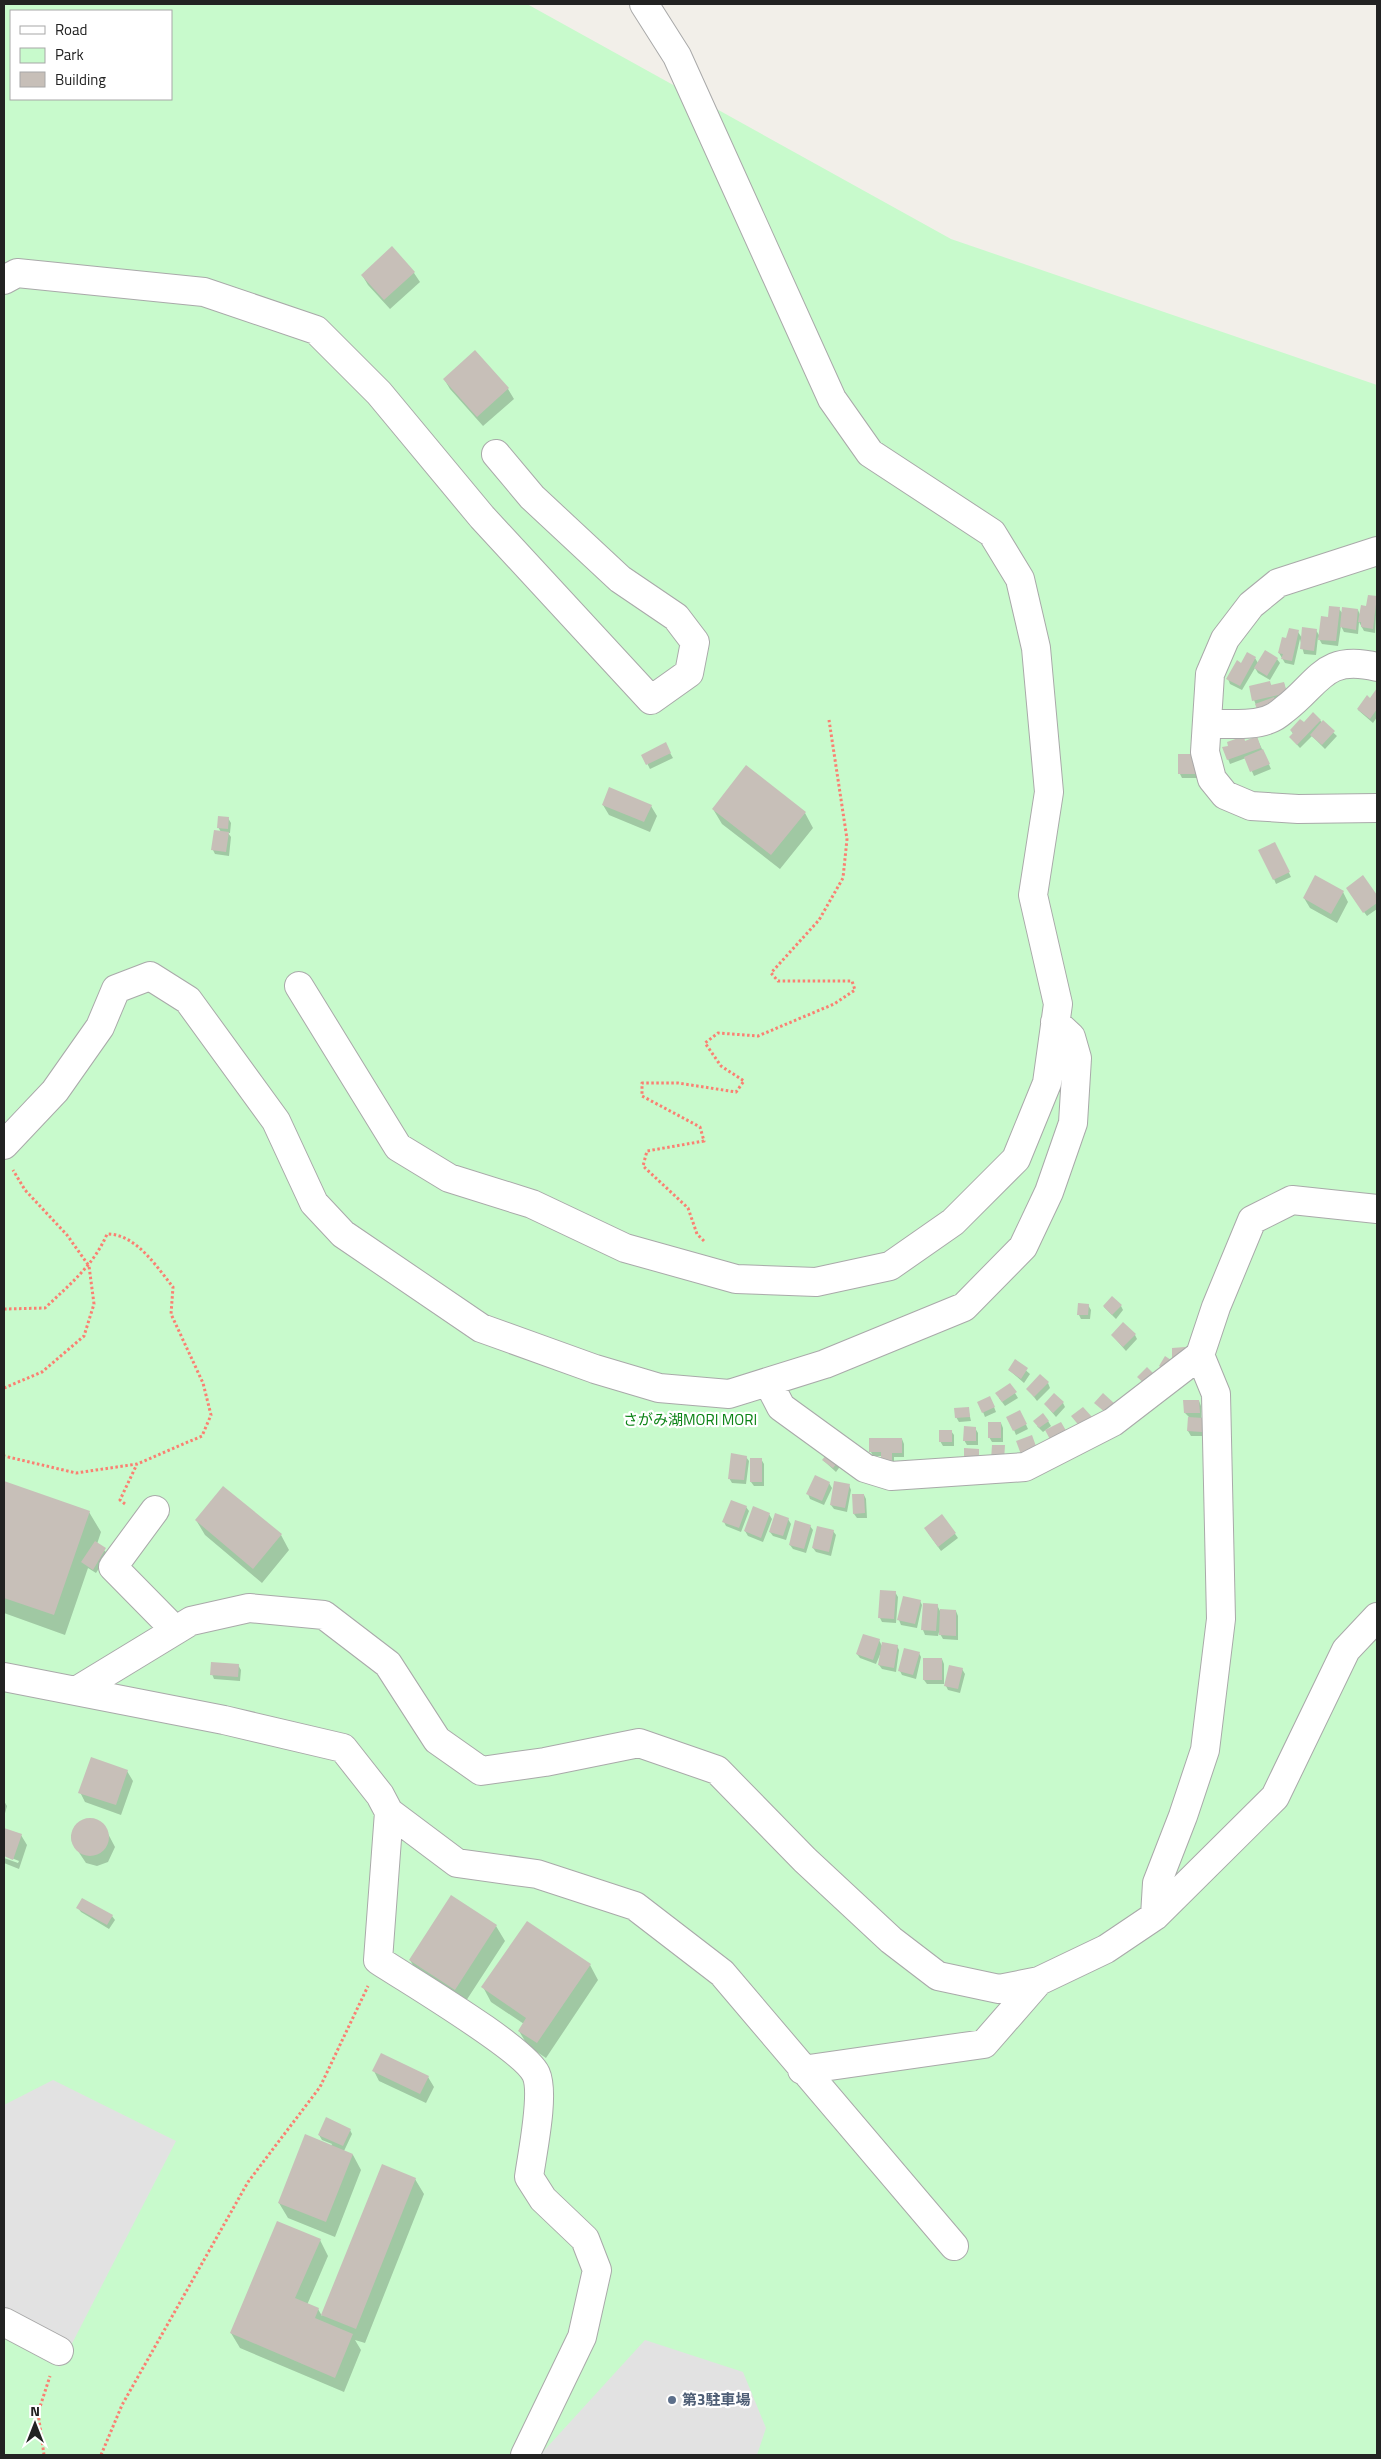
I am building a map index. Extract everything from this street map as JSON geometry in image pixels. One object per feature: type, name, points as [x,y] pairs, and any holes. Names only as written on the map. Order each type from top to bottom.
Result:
[{"type":"lane","points":[[299,986],[398,1147],[449,1178],[532,1204],[625,1248],[736,1280],[816,1282],[890,1266],[953,1222],[1016,1159],[1047,1082],[1058,1004],[1033,895],[1049,792],[1036,648],[1020,579],[992,533],[870,453],[832,399],[677,56],[644,4]]},
{"type":"lane","points":[[4,280],[17,273],[204,292],[316,330],[379,393],[482,517],[651,700],[689,673],[695,642],[676,617],[620,579],[532,497],[496,454]]},
{"type":"lane","points":[[1377,551],[1278,583],[1251,605],[1225,639],[1210,674],[1205,752],[1212,779],[1225,795],[1250,806],[1298,809],[1377,808]]},
{"type":"lane","points":[[1207,724],[1249,723],[1272,719],[1290,705],[1321,674],[1334,667],[1347,664],[1377,667]]},
{"type":"lane","points":[[6,1154],[55,1091],[100,1027],[116,989],[150,976],[188,1000],[276,1121],[314,1203],[343,1234],[481,1328],[595,1369],[659,1388],[729,1394],[825,1364],[964,1307],[1023,1247],[1049,1192],[1073,1123],[1077,1058],[1071,1038],[1056,1022]]},
{"type":"lane","points":[[768,1382],[781,1407],[865,1468],[891,1476],[947,1474],[1025,1467],[1113,1422],[1200,1355],[1216,1307],[1252,1220],[1292,1200],[1377,1208]]},
{"type":"lane","points":[[1155,1916],[1157,1883],[1183,1816],[1205,1750],[1221,1619],[1216,1394],[1200,1355]]},
{"type":"lane","points":[[156,1510],[113,1567],[175,1630]]},
{"type":"lane","points":[[76,1691],[191,1621],[249,1608],[324,1616],[388,1664],[437,1740],[481,1771],[545,1762],[639,1743],[717,1770],[805,1860],[891,1940],[938,1976],[999,1989],[1038,1981],[1106,1949],[1155,1916],[1276,1797],[1346,1650],[1377,1617]]},
{"type":"lane","points":[[4,1677],[224,1720],[343,1748],[380,1795],[390,1812],[457,1863],[537,1874],[635,1906],[722,1973],[802,2070],[954,2246]]},
{"type":"lane","points":[[390,1812],[378,1960],[514,2050],[536,2074],[539,2110],[529,2177],[543,2199],[585,2239],[597,2270],[582,2336],[524,2455]]},
{"type":"lane","points":[[802,2070],[984,2044],[1038,1981]]},
{"type":"lane","points":[[4,2322],[59,2351]]},
{"type":"path","points":[[709,1246],[697,1234],[688,1208],[643,1166],[647,1151],[704,1141],[700,1127],[642,1096],[642,1083],[678,1082],[736,1092],[744,1081],[721,1066],[705,1043],[718,1033],[758,1036],[834,1004],[855,990],[852,980],[778,981],[771,973],[819,920],[843,878],[847,839],[829,720]]},
{"type":"path","points":[[4,1388],[42,1372],[84,1336],[94,1304],[89,1266],[68,1235],[25,1190],[6,1154]]},
{"type":"path","points":[[4,1309],[45,1308],[89,1266],[100,1251],[107,1234],[117,1234],[132,1242],[173,1286],[171,1314],[203,1383],[211,1416],[202,1436],[137,1464],[76,1473],[4,1456]]},
{"type":"path","points":[[101,2455],[122,2405],[248,2182],[320,2087],[362,2001],[378,1960]]},
{"type":"path","points":[[44,2455],[38,2413],[59,2351]]},
{"type":"green space","name":"さがみ湖MORI MORI","points":[[4,4],[527,4],[951,239],[1377,385],[1377,2455],[4,2455]]},
{"type":"shaded area","points":[[53,2080],[176,2141],[60,2367],[4,2338],[4,2105]]},
{"type":"shaded area","name":"第3駐車場","points":[[645,2340],[743,2372],[766,2428],[757,2455],[540,2455]]},
{"type":"building","points":[[392,246],[415,272],[384,300],[361,275]]},
{"type":"building","points":[[475,350],[509,388],[477,417],[443,379]]},
{"type":"building","points":[[1368,595],[1377,596],[1373,629],[1361,627],[1361,622],[1358,622],[1361,605],[1366,606]]},
{"type":"building","points":[[1329,606],[1340,607],[1336,641],[1318,640],[1321,616],[1328,617]]},
{"type":"building","points":[[1342,607],[1358,609],[1356,630],[1340,627]]},
{"type":"building","points":[[1302,627],[1317,629],[1314,651],[1300,649]]},
{"type":"building","points":[[1289,628],[1299,630],[1292,661],[1281,659],[1283,654],[1278,653],[1282,637],[1286,638]]},
{"type":"building","points":[[1265,650],[1278,658],[1267,676],[1254,668]]},
{"type":"building","points":[[1247,652],[1256,657],[1240,686],[1226,679],[1237,660],[1241,663]]},
{"type":"building","points":[[1270,681],[1271,685],[1284,682],[1287,693],[1252,701],[1249,686]]},
{"type":"building","points":[[1377,688],[1377,709],[1370,719],[1357,709],[1367,695],[1370,698]]},
{"type":"building","points":[[1274,697],[1279,712],[1261,719],[1255,704]]},
{"type":"building","points":[[1313,712],[1321,720],[1297,745],[1289,737],[1293,733],[1290,730],[1300,719],[1304,722]]},
{"type":"building","points":[[1323,720],[1335,731],[1322,745],[1310,735]]},
{"type":"building","points":[[1244,736],[1245,741],[1257,736],[1261,748],[1227,760],[1222,747],[1228,746],[1227,742]]},
{"type":"building","points":[[666,742],[671,753],[646,765],[641,755]]},
{"type":"building","points":[[1263,749],[1270,764],[1250,772],[1244,757]]},
{"type":"building","points":[[1178,754],[1197,754],[1197,774],[1178,774]]},
{"type":"building","points":[[746,765],[806,812],[771,855],[712,809]]},
{"type":"building","points":[[609,787],[652,805],[644,822],[602,805]]},
{"type":"building","points":[[218,816],[229,817],[228,829],[217,828]]},
{"type":"building","points":[[214,830],[229,832],[226,852],[211,850]]},
{"type":"building","points":[[1275,842],[1290,872],[1273,880],[1258,850]]},
{"type":"building","points":[[1315,875],[1344,891],[1331,914],[1303,898]]},
{"type":"building","points":[[1363,875],[1377,895],[1377,903],[1363,913],[1346,888]]},
{"type":"building","points":[[1112,1296],[1122,1305],[1112,1315],[1103,1306]]},
{"type":"building","points":[[1078,1303],[1089,1304],[1088,1315],[1077,1315]]},
{"type":"building","points":[[1123,1322],[1136,1334],[1123,1347],[1111,1335]]},
{"type":"building","points":[[1185,1347],[1185,1358],[1172,1358],[1172,1348]]},
{"type":"building","points":[[1165,1356],[1171,1360],[1165,1370],[1159,1366]]},
{"type":"building","points":[[1015,1359],[1028,1368],[1021,1379],[1008,1370]]},
{"type":"building","points":[[1147,1367],[1157,1377],[1147,1386],[1137,1377]]},
{"type":"building","points":[[1040,1374],[1049,1382],[1034,1397],[1026,1389]]},
{"type":"building","points":[[1010,1383],[1017,1392],[1002,1402],[995,1393]]},
{"type":"building","points":[[1054,1393],[1064,1402],[1053,1413],[1044,1404]]},
{"type":"building","points":[[1103,1393],[1115,1404],[1106,1413],[1094,1403]]},
{"type":"building","points":[[990,1396],[995,1407],[982,1413],[977,1402]]},
{"type":"building","points":[[1183,1400],[1199,1400],[1200,1413],[1184,1413]]},
{"type":"building","points":[[969,1407],[970,1417],[955,1418],[954,1408]]},
{"type":"building","points":[[1083,1407],[1093,1418],[1081,1428],[1071,1416]]},
{"type":"building","points":[[1020,1410],[1027,1424],[1013,1431],[1006,1417]]},
{"type":"building","points":[[1043,1413],[1049,1421],[1039,1428],[1033,1421]]},
{"type":"building","points":[[1188,1417],[1203,1418],[1202,1432],[1187,1431]]},
{"type":"building","points":[[988,1422],[1001,1422],[1001,1438],[988,1438]]},
{"type":"building","points":[[1061,1422],[1068,1434],[1052,1443],[1045,1430]]},
{"type":"building","points":[[964,1426],[976,1427],[976,1441],[963,1441]]},
{"type":"building","points":[[939,1430],[952,1430],[952,1442],[939,1442]]},
{"type":"building","points":[[1032,1435],[1038,1452],[1022,1457],[1016,1441]]},
{"type":"building","points":[[869,1438],[902,1438],[902,1453],[892,1453],[892,1464],[881,1464],[881,1452],[869,1452]]},
{"type":"building","points":[[992,1445],[1005,1445],[1004,1460],[991,1460]]},
{"type":"building","points":[[832,1448],[843,1456],[833,1468],[822,1460]]},
{"type":"building","points":[[964,1448],[979,1449],[979,1462],[964,1461]]},
{"type":"building","points":[[731,1453],[747,1456],[744,1480],[728,1479]]},
{"type":"building","points":[[750,1458],[762,1458],[762,1482],[750,1482]]},
{"type":"building","points":[[815,1475],[830,1482],[822,1501],[806,1494]]},
{"type":"building","points":[[4,1481],[90,1511],[54,1615],[4,1598]]},
{"type":"building","points":[[834,1481],[850,1484],[845,1508],[830,1505]]},
{"type":"building","points":[[223,1486],[282,1534],[253,1569],[195,1520]]},
{"type":"building","points":[[852,1494],[864,1494],[865,1513],[853,1514]]},
{"type":"building","points":[[731,1500],[747,1506],[739,1528],[722,1522]]},
{"type":"building","points":[[753,1506],[770,1513],[761,1538],[744,1531]]},
{"type":"building","points":[[775,1513],[789,1518],[783,1536],[769,1532]]},
{"type":"building","points":[[942,1514],[956,1533],[938,1547],[924,1528]]},
{"type":"building","points":[[795,1520],[811,1525],[804,1549],[789,1545]]},
{"type":"building","points":[[817,1526],[834,1530],[829,1552],[812,1548]]},
{"type":"building","points":[[95,1541],[106,1548],[93,1570],[81,1562]]},
{"type":"building","points":[[880,1590],[896,1591],[894,1619],[878,1618]]},
{"type":"building","points":[[903,1596],[921,1600],[915,1624],[897,1620]]},
{"type":"building","points":[[923,1603],[938,1604],[936,1631],[921,1630]]},
{"type":"building","points":[[940,1609],[956,1610],[956,1636],[939,1635]]},
{"type":"building","points":[[863,1634],[880,1639],[873,1660],[856,1654]]},
{"type":"building","points":[[882,1642],[898,1645],[894,1668],[878,1665]]},
{"type":"building","points":[[904,1648],[920,1652],[913,1675],[898,1671]]},
{"type":"building","points":[[923,1658],[942,1658],[942,1680],[923,1680]]},
{"type":"building","points":[[211,1662],[239,1664],[238,1677],[210,1675]]},
{"type":"building","points":[[949,1665],[963,1668],[958,1689],[944,1686]]},
{"type":"building","points":[[91,1757],[128,1770],[116,1805],[78,1793]]},
{"type":"building","points":[[90,1818],[104,1823],[109,1837],[104,1851],[90,1856],[76,1851],[71,1837],[76,1823]]},
{"type":"building","points":[[4,1828],[22,1834],[13,1860],[4,1856]]},
{"type":"building","points":[[451,1895],[497,1925],[455,1990],[409,1960]]},
{"type":"building","points":[[82,1898],[113,1915],[107,1925],[76,1908]]},
{"type":"building","points":[[527,1921],[591,1964],[537,2043],[518,2031],[526,2018],[481,1987]]},
{"type":"building","points":[[381,2053],[429,2076],[420,2094],[372,2071]]},
{"type":"building","points":[[326,2117],[351,2129],[343,2146],[318,2135]]},
{"type":"building","points":[[305,2134],[353,2154],[326,2222],[278,2203]]},
{"type":"building","points":[[382,2164],[416,2178],[356,2329],[321,2315]]},
{"type":"building","points":[[277,2221],[321,2239],[295,2298],[319,2308],[315,2318],[353,2334],[335,2378],[230,2333]]},
{"type":"place","name":"第3駐車場","points":[[672,2400]]}]
